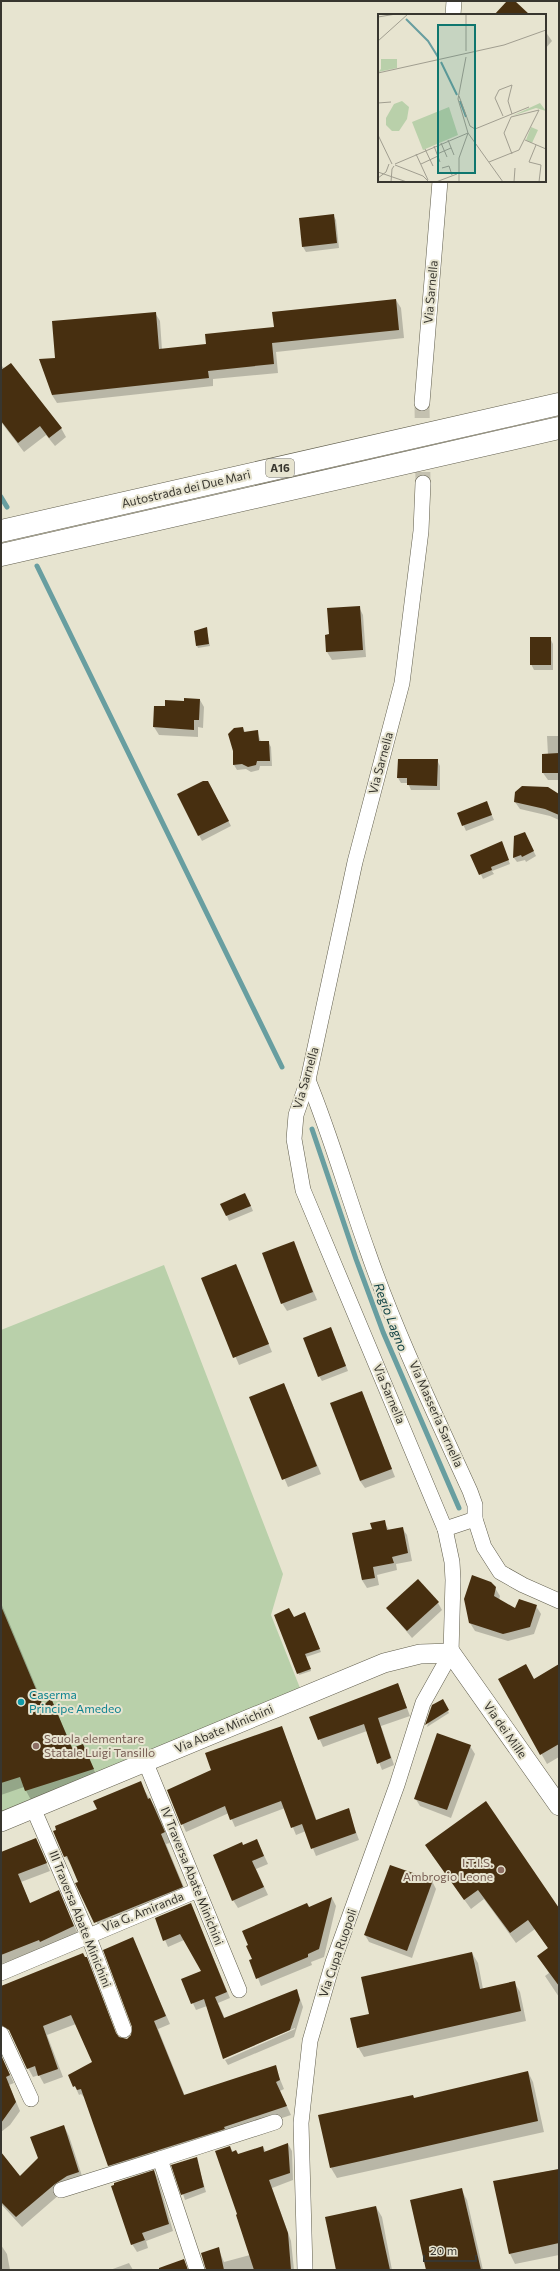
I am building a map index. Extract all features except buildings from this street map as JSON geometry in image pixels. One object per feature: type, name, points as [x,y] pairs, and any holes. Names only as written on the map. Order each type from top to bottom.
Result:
[{"type":"highway","name":"Autostrada dei Due Mari","points":[[1,531],[559,404]]},
{"type":"highway","name":"Autostrada dei Due Mari","points":[[1,555],[559,428]]},
{"type":"street","points":[[453,14],[454,1]]},
{"type":"street","name":"Via Sarnella","points":[[422,403],[440,182]]},
{"type":"street","name":"Via Sarnella","points":[[423,483],[421,531],[402,682],[355,862],[308,1080],[296,1115],[294,1139],[303,1190],[445,1529],[453,1574],[454,1608],[451,1653]]},
{"type":"street","name":"Via Masseria Sarnella","points":[[308,1080],[325,1123],[368,1252],[400,1334],[470,1491],[475,1505],[475,1519],[484,1547],[500,1572],[523,1585],[559,1601]]},
{"type":"street","points":[[445,1529],[475,1519]]},
{"type":"street","name":"Via Abate Minichini","points":[[1,1822],[384,1663],[420,1654],[451,1653]]},
{"type":"street","name":"Via dei Mille","points":[[451,1653],[559,1806]]},
{"type":"street","name":"Via Cupa Ruopoli","points":[[305,2270],[301,2124],[310,2041],[333,1962],[397,1785],[423,1703],[451,1653]]},
{"type":"street","name":"IV Traversa Abate Minichini","points":[[145,1761],[239,1990]]},
{"type":"street","name":"III Traversa Abate Minichini","points":[[33,1808],[88,1935],[124,2030]]},
{"type":"street","name":"Via G. Amiranda","points":[[1,1973],[88,1935],[198,1890]]},
{"type":"street","points":[[1,2034],[31,2099]]},
{"type":"street","points":[[61,2190],[275,2122]]},
{"type":"street","points":[[160,2159],[197,2270]]},
{"type":"green space","points":[[164,1265],[283,1574],[271,1615],[300,1688],[1,1815],[1,1330]]},
{"type":"waterway","name":"Regio Lagno","points":[[1,497],[7,507]]},
{"type":"waterway","points":[[37,566],[282,1067]]},
{"type":"waterway","name":"Regio Lagno","points":[[312,1129],[356,1259],[383,1332],[459,1508]]},
{"type":"tunnel","points":[[422,403],[423,483]]},
{"type":"place","name":"Caserma Principe Amedeo","points":[[21,1702]]},
{"type":"place","name":"Scuola elementare Statale Luigi Tansillo","points":[[36,1746]]},
{"type":"place","name":"I.T.I.S. Ambrogio Leone","points":[[501,1870]]}]
